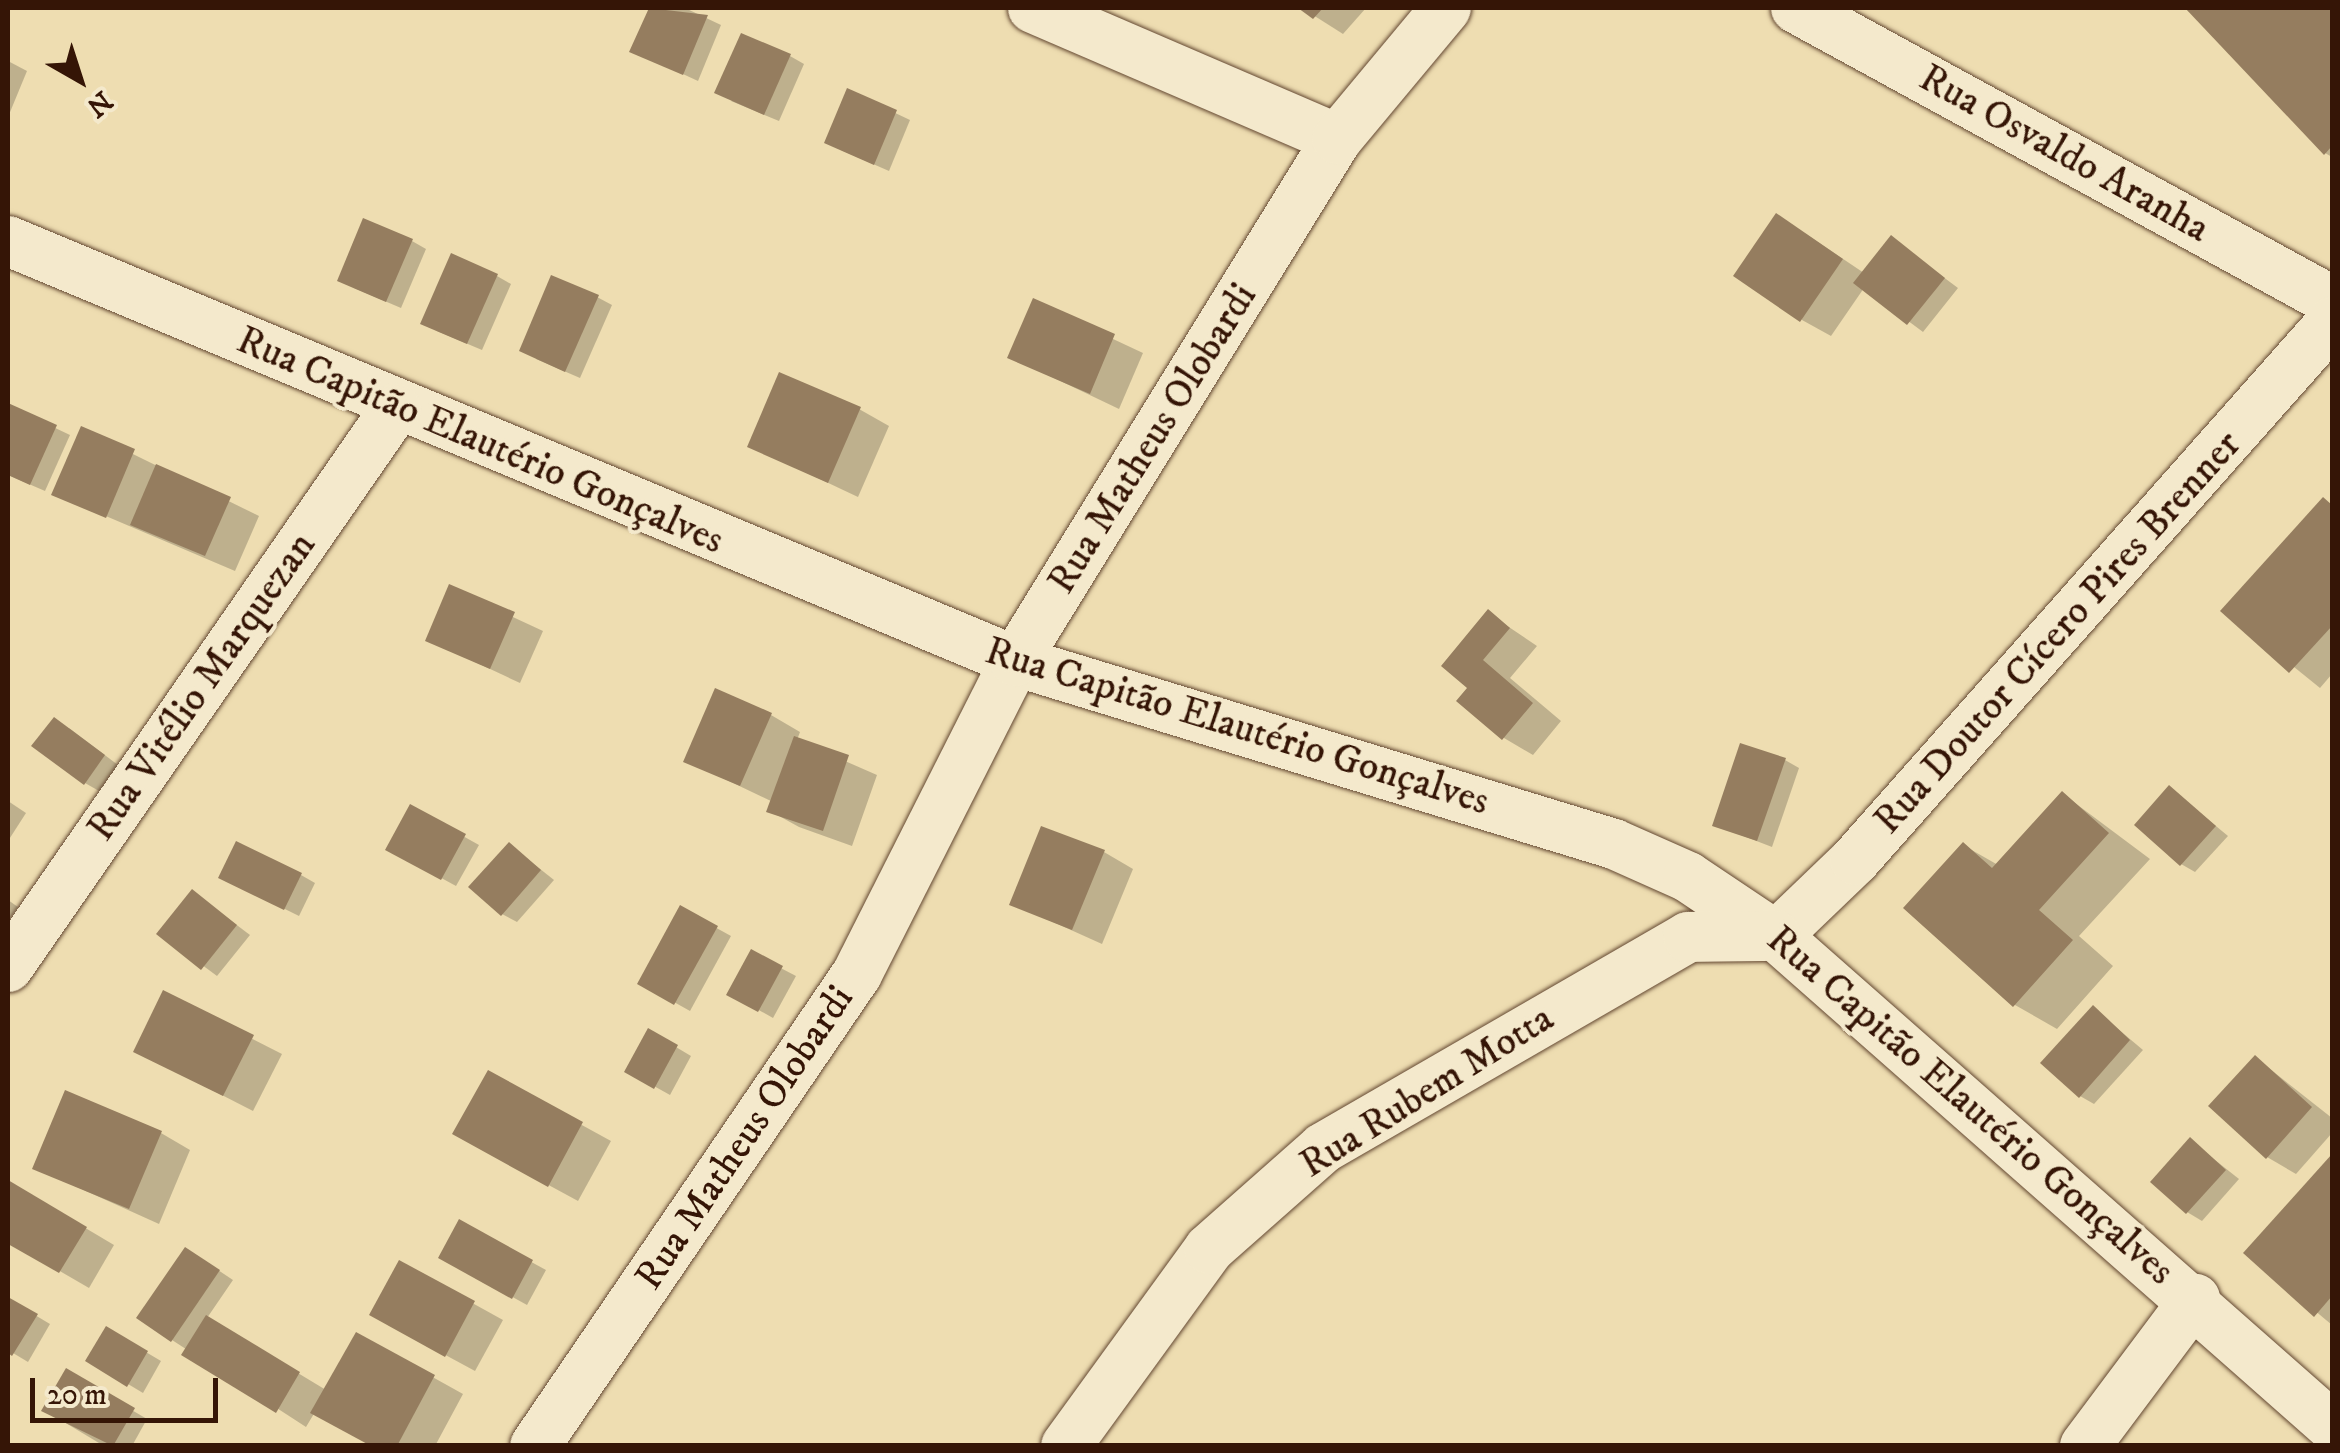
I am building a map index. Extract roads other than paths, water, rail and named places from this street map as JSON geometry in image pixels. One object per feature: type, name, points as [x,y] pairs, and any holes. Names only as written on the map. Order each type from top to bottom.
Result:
[{"type":"street","points":[[1033,8],[1336,138]]},
{"type":"street","name":"Rua Matheus Olobardi","points":[[535,1446],[857,974],[1014,661],[1336,138],[1446,8]]},
{"type":"street","name":"Rua Osvaldo Aranha","points":[[1796,8],[2332,301]]},
{"type":"street","name":"Rua Capitão Elautério Gonçalves","points":[[8,240],[396,408],[1014,661],[1614,844],[1688,877],[1776,936],[2195,1299],[2332,1426]]},
{"type":"street","name":"Rua Doutor Cícero Pires Brenner","points":[[1776,936],[1868,846],[2332,322]]},
{"type":"street","name":"Rua Vitélio Marquezan","points":[[8,967],[396,408]]},
{"type":"street","name":"Rua Rubem Motta","points":[[1066,1446],[1209,1248],[1323,1148],[1688,936],[1776,936]]},
{"type":"street","points":[[2085,1446],[2195,1299]]}]
